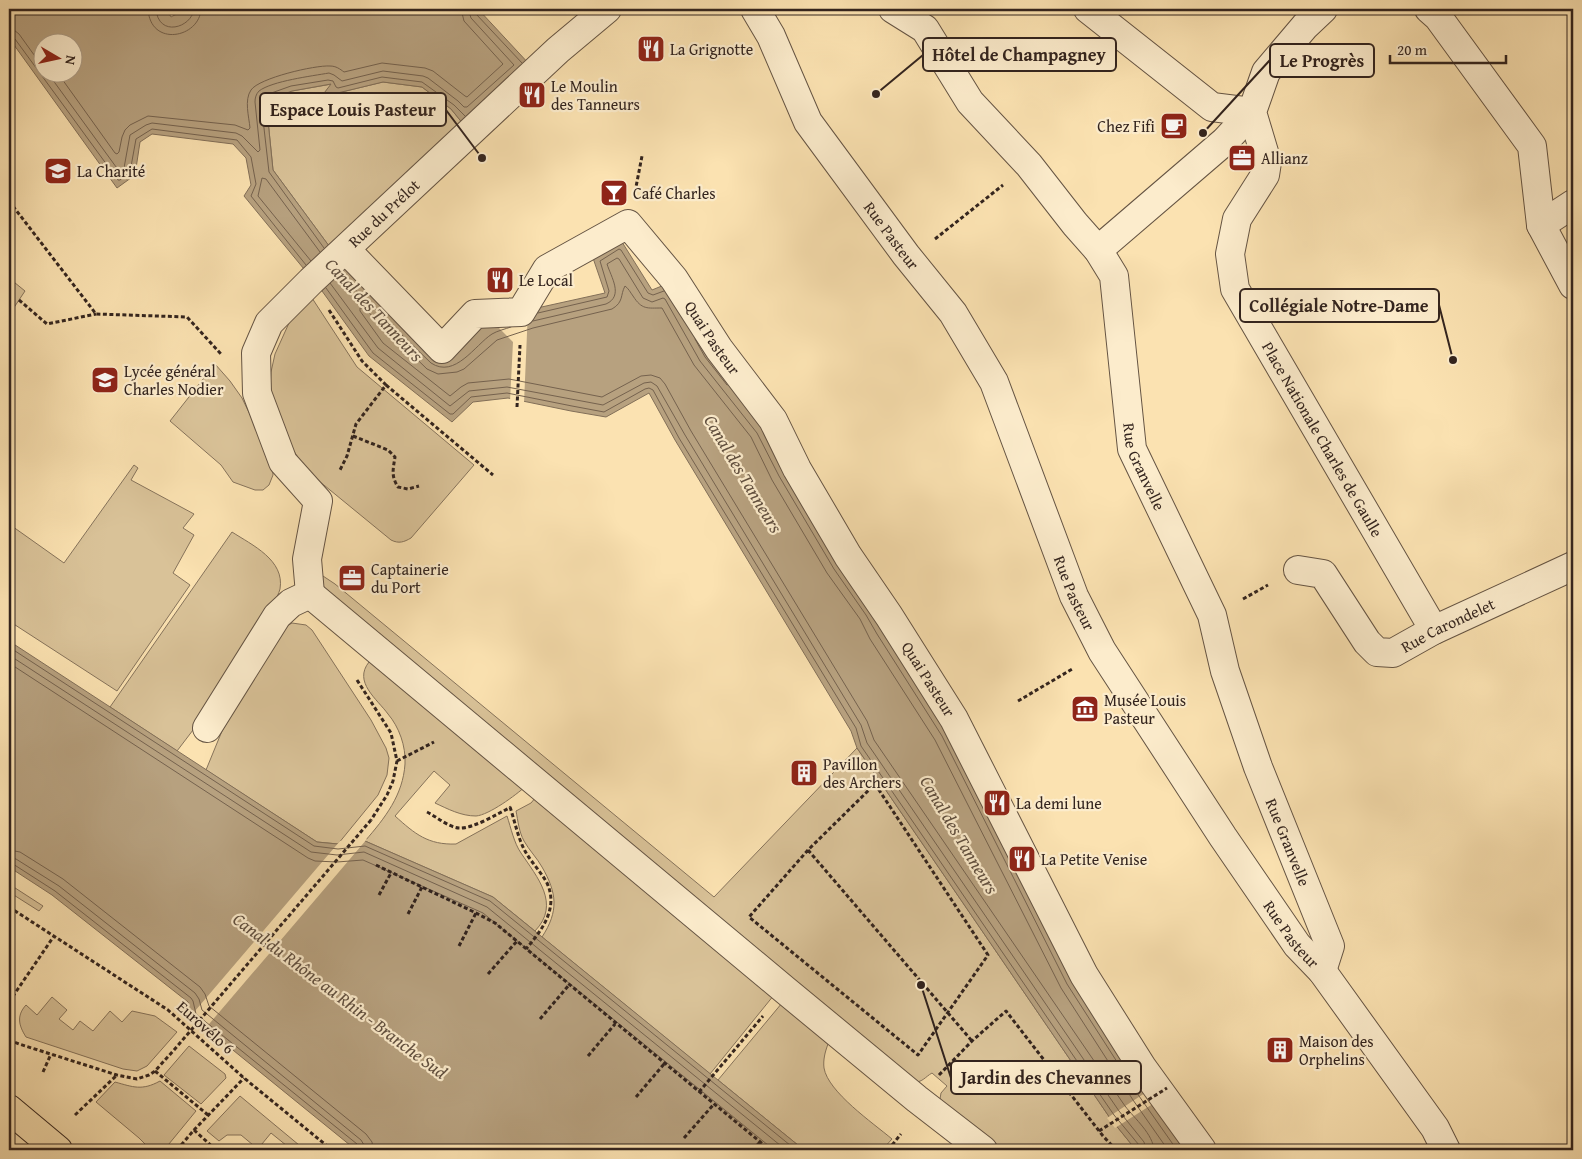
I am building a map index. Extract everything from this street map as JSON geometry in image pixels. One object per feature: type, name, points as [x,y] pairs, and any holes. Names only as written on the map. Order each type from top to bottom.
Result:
[{"type":"main road","points":[[9,1109],[58,1150]]},
{"type":"street","name":"Rue du Prélot","points":[[318,501],[283,462],[257,393],[256,353],[269,323],[310,281],[555,53],[607,9]]},
{"type":"street","name":"Rue Pasteur","points":[[755,9],[771,36],[808,122],[906,255],[953,313],[994,382],[1074,596],[1102,651],[1223,837],[1292,938],[1322,971],[1435,1128],[1446,1150]]},
{"type":"street","name":"Rue Granvelle","points":[[893,9],[925,29],[970,102],[1029,164],[1075,224],[1098,250],[1114,276],[1132,449],[1212,615],[1225,671],[1252,750],[1330,946],[1322,971]]},
{"type":"street","points":[[1088,9],[1212,107],[1252,112]]},
{"type":"street","points":[[1098,250],[1226,141],[1252,112],[1266,72],[1305,26],[1323,9]]},
{"type":"street","points":[[1437,11],[1532,146],[1541,225],[1573,285]]},
{"type":"street","name":"Place Nationale Charles de Gaulle","points":[[1252,112],[1267,162],[1265,175],[1237,219],[1230,254],[1236,289],[1434,630]]},
{"type":"street","points":[[1541,225],[1573,204]]},
{"type":"street","name":"Quai Pasteur","points":[[521,312],[546,270],[628,224],[674,279],[719,349],[772,420],[797,469],[848,556],[889,616],[954,719],[1084,976],[1142,1067],[1202,1150]]},
{"type":"street","points":[[354,259],[442,350],[475,314],[521,312]]},
{"type":"street","points":[[318,501],[307,558],[310,594],[785,990],[917,1099],[983,1150]]},
{"type":"street","name":"Rue Carondelet","points":[[1298,570],[1323,574],[1367,642],[1377,652],[1393,653],[1434,630],[1573,566]]},
{"type":"street","points":[[207,728],[277,616],[291,603],[310,594]]},
{"type":"path","points":[[930,244],[1029,164]]},
{"type":"path","points":[[9,201],[96,314]]},
{"type":"path","points":[[19,300],[47,324],[96,314],[186,316],[257,393]]},
{"type":"path","points":[[328,308],[362,361],[386,385],[493,475]]},
{"type":"path","points":[[517,407],[521,312]]},
{"type":"path","points":[[318,501],[339,472],[347,456],[356,424],[386,385]]},
{"type":"path","points":[[353,436],[388,450],[395,457],[393,471],[394,480],[398,487],[408,489],[419,486]]},
{"type":"path","points":[[1212,615],[1298,570]]},
{"type":"path","points":[[1018,701],[1102,651]]},
{"type":"path","points":[[9,1040],[117,1075],[137,1079],[155,1071],[371,820],[387,795],[393,781],[397,761],[391,733],[355,677]]},
{"type":"path","points":[[875,784],[988,954],[948,1013],[918,1055],[750,917],[808,850],[875,784]]},
{"type":"path","points":[[427,812],[460,828],[472,826],[510,807],[539,786]]},
{"type":"path","points":[[510,807],[526,853],[547,884],[550,893],[550,911],[547,921],[526,949]]},
{"type":"path","points":[[808,850],[972,1041]]},
{"type":"path","points":[[376,865],[495,923],[615,1024],[770,1150]]},
{"type":"path","points":[[380,895],[391,873]]},
{"type":"path","points":[[408,914],[422,887]]},
{"type":"path","name":"Eurovélo 6","points":[[9,907],[168,1010],[244,1078],[332,1150]]},
{"type":"path","points":[[459,946],[476,913]]},
{"type":"path","points":[[9,1002],[54,936]]},
{"type":"path","points":[[488,974],[517,941]]},
{"type":"path","points":[[540,1019],[569,985]]},
{"type":"path","points":[[699,1092],[785,990]]},
{"type":"path","points":[[917,1099],[972,1041],[1006,1011],[1099,1131],[1116,1150]]},
{"type":"path","points":[[588,1056],[615,1024]]},
{"type":"path","points":[[43,1072],[51,1054]]},
{"type":"path","points":[[636,1097],[664,1064]]},
{"type":"path","points":[[155,1071],[208,1115]]},
{"type":"path","points":[[75,1115],[117,1075]]},
{"type":"path","points":[[177,1150],[244,1078]]},
{"type":"path","points":[[1099,1131],[1167,1088]]},
{"type":"path","points":[[684,1138],[714,1104]]},
{"type":"path","points":[[194,1130],[216,1150]]},
{"type":"path","points":[[888,1150],[902,1134]]},
{"type":"path","points":[[752,1150],[760,1142]]},
{"type":"shaded area","points":[[383,82],[422,87],[451,109],[464,125],[332,250],[273,170],[266,100],[292,91],[332,84],[321,97]]},
{"type":"shaded area","points":[[9,278],[25,291],[9,315]]},
{"type":"shaded area","points":[[312,298],[357,367],[474,465],[411,538],[406,541],[391,540],[308,472],[289,444],[275,412],[270,387],[275,354],[289,323]]},
{"type":"shaded area","points":[[215,364],[242,398],[272,460],[273,475],[269,485],[263,490],[255,490],[233,482],[221,465],[170,421]]},
{"type":"shaded area","points":[[134,465],[138,468],[131,480],[194,514],[183,528],[194,535],[173,573],[190,585],[117,691],[9,621],[9,524],[64,563]]},
{"type":"shaded area","points":[[232,532],[265,554],[272,562],[280,579],[280,589],[274,603],[206,713],[177,751],[110,707]]},
{"type":"shaded area","points":[[323,576],[714,897],[857,748],[1110,1118],[1136,1150],[996,1150],[940,1099],[941,1093],[947,1086],[932,1073],[921,1081],[913,1082],[322,586],[321,580]]},
{"type":"shaded area","points":[[292,623],[306,625],[312,630],[371,720],[386,748],[389,758],[387,775],[378,795],[338,844],[317,842],[206,770],[222,731],[278,637],[285,627]]},
{"type":"shaded area","points":[[375,661],[526,786],[488,812],[476,816],[465,815],[435,803],[450,785],[434,771],[395,816],[422,837],[437,843],[456,844],[507,816],[516,845],[544,891],[546,911],[543,921],[535,931],[493,897],[365,841],[392,806],[401,786],[405,764],[403,744],[398,731],[392,719],[368,690],[365,683],[365,669],[369,662]]},
{"type":"shaded area","points":[[536,797],[774,995],[710,1074],[542,937],[551,919],[554,902],[553,894],[547,876],[522,838],[516,811],[531,803]]},
{"type":"shaded area","points":[[9,884],[43,906],[39,911],[9,892]]},
{"type":"shaded area","points":[[52,997],[67,1010],[59,1019],[73,1030],[80,1021],[93,1031],[110,1011],[122,1022],[132,1011],[155,1016],[177,1032],[147,1066],[137,1071],[123,1069],[26,1037],[20,1021],[23,1009],[26,1005],[37,1015]]},
{"type":"shaded area","points":[[782,1003],[828,1044],[824,1062],[827,1077],[842,1097],[892,1139],[882,1150],[804,1150],[718,1080]]},
{"type":"shaded area","points":[[189,1046],[225,1074],[226,1078],[201,1104],[164,1075]]},
{"type":"shaded area","points":[[160,1081],[196,1111],[164,1150],[151,1150],[96,1102],[115,1082],[132,1087],[143,1087]]},
{"type":"shaded area","points":[[240,1096],[305,1150],[292,1150],[271,1133],[257,1150],[249,1150],[253,1145],[241,1135],[227,1135],[219,1141],[207,1131]]},
{"type":"water","name":"Canal des Tanneurs","points":[[9,9],[166,9],[171,17],[186,9],[478,9],[531,66],[464,125],[451,109],[422,87],[383,82],[321,97],[331,84],[292,91],[266,101],[273,170],[332,250],[452,354],[487,323],[528,310],[605,293],[593,258],[622,242],[652,290],[669,283],[759,416],[876,609],[1191,1150],[1136,1150],[1110,1118],[857,748],[851,731],[675,440],[649,393],[606,417],[508,398],[473,402],[452,422],[369,356],[322,291],[244,196],[251,185],[246,158],[233,144],[152,134],[140,142],[135,175],[117,188],[41,82],[82,82],[82,32],[32,32],[32,70],[9,38]]},
{"type":"water","name":"Canal du Rhône au Rhin - Branche Sud","points":[[9,641],[317,842],[338,844],[365,841],[493,897],[804,1150],[356,1150],[191,1016],[188,1002],[52,895],[9,867]]},
{"type":"pier","points":[[528,310],[523,404],[510,401],[513,342],[496,325]]},
{"type":"pier","points":[[367,839],[204,1030],[189,1018],[340,841]]},
{"type":"pier","points":[[1151,1089],[1159,1100],[1115,1128],[1107,1118]]},
{"type":"place","name":"La Grignotte","points":[[651,49]]},
{"type":"place","name":"Hôtel de Champagney","points":[[876,94]]},
{"type":"place","name":"Le Moulin des Tanneurs","points":[[532,95]]},
{"type":"place","name":"Chez Fifi","points":[[1174,126]]},
{"type":"place","name":"Le Progrès","points":[[1203,133]]},
{"type":"place","name":"Espace Louis Pasteur","points":[[482,158]]},
{"type":"place","name":"Allianz","points":[[1242,158]]},
{"type":"place","name":"La Charité","points":[[58,171]]},
{"type":"place","name":"Café Charles","points":[[614,193]]},
{"type":"place","name":"Le Local","points":[[500,280]]},
{"type":"place","name":"Collégiale Notre-Dame","points":[[1453,360]]},
{"type":"place","name":"Lycée général Charles Nodier","points":[[105,380]]},
{"type":"place","name":"Captainerie du Port","points":[[352,578]]},
{"type":"place","name":"Musée Louis Pasteur","points":[[1085,709]]},
{"type":"place","name":"Pavillon des Archers","points":[[804,773]]},
{"type":"place","name":"La demi lune","points":[[997,803]]},
{"type":"place","name":"La Petite Venise","points":[[1022,859]]},
{"type":"place","name":"Jardin des Chevannes","points":[[921,985]]},
{"type":"place","name":"Maison des Orphelins","points":[[1280,1050]]}]
